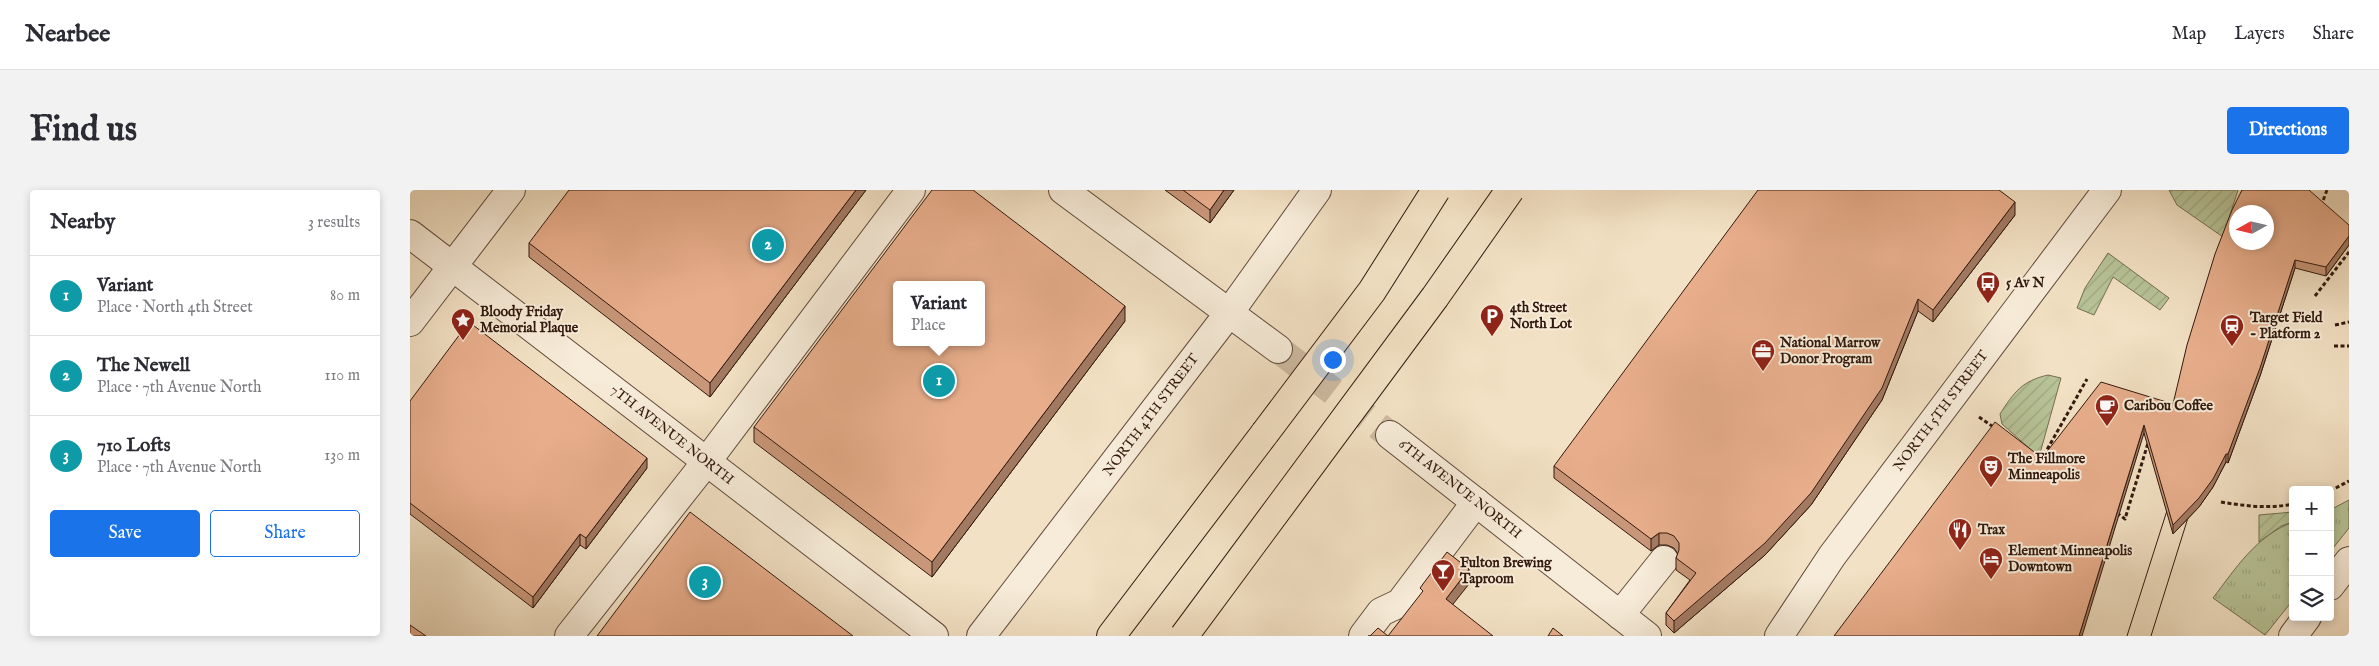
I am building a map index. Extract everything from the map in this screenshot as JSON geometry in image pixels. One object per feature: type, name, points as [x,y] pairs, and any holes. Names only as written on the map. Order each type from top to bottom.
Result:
[{"type":"highway","points":[[1111,636],[1372,291],[1436,190]]},
{"type":"highway","points":[[1184,636],[1435,297],[1510,190]]},
{"type":"street","points":[[410,322],[511,190]]},
{"type":"street","points":[[569,636],[707,461],[911,190]]},
{"type":"street","points":[[1063,190],[1278,350]]},
{"type":"street","name":"NORTH 4TH STREET","points":[[981,636],[1229,313],[1317,190]]},
{"type":"street","name":"NORTH 5TH STREET","points":[[1779,636],[1832,556],[2103,191]]},
{"type":"street","name":"7TH AVENUE NORTH","points":[[410,234],[934,636]]},
{"type":"street","name":"6TH AVENUE NORTH","points":[[1390,435],[1647,636]]},
{"type":"street","points":[[1363,636],[1381,612],[1400,603],[1476,502]]},
{"type":"street","points":[[1620,615],[1664,560]]},
{"type":"street","points":[[2334,581],[2349,562]]},
{"type":"street","points":[[2293,636],[2304,621]]},
{"type":"path","points":[[2320,208],[2327,190]]},
{"type":"path","points":[[2315,296],[2349,252]]},
{"type":"path","points":[[2335,325],[2349,322]]},
{"type":"path","points":[[2334,346],[2349,346]]},
{"type":"path","points":[[2041,460],[2087,379]]},
{"type":"path","points":[[1979,417],[2003,433]]},
{"type":"path","points":[[2110,508],[2125,519],[2150,436]]},
{"type":"path","points":[[2334,489],[2349,481]]},
{"type":"path","points":[[2221,502],[2245,506],[2289,505]]},
{"type":"green space","points":[[2169,190],[2238,190],[2233,205],[2229,205],[2229,218],[2223,237],[2177,205]]},
{"type":"green space","points":[[2108,253],[2169,298],[2160,310],[2113,277],[2094,315],[2077,308],[2085,288]]},
{"type":"green space","points":[[2048,375],[2061,378],[2039,457],[2002,424],[2000,414],[2020,388],[2039,377]]},
{"type":"green space","points":[[2349,500],[2349,528],[2334,547],[2334,531],[2334,508]]},
{"type":"green space","points":[[2289,512],[2289,523],[2281,526],[2259,542],[2259,515]]},
{"type":"green space","points":[[2289,524],[2289,605],[2265,635],[2213,598],[2257,544]]},
{"type":"building","points":[[569,190],[856,190],[710,383],[529,243]]},
{"type":"building","points":[[932,190],[973,190],[1125,306],[932,562],[754,427]]},
{"type":"building","points":[[1183,190],[1224,190],[1210,210]]},
{"type":"building","name":"National Marrow Donor Program","points":[[1758,190],[1999,190],[2015,202],[1933,310],[1918,299],[1882,388],[1811,493],[1765,543],[1674,621],[1666,613],[1696,573],[1676,558],[1679,543],[1674,536],[1667,533],[1659,533],[1651,539],[1554,466]]},
{"type":"building","points":[[2242,190],[2309,190],[2349,225],[2349,236],[2326,267],[2295,260],[2260,368],[2228,454],[2226,454],[2213,479],[2199,498],[2173,525],[2144,425],[2079,636],[1834,636],[1995,422],[2042,458],[2101,382],[2173,404],[2187,345],[2215,254],[2229,218],[2229,250],[2274,250],[2274,205],[2234,205]]},
{"type":"building","points":[[469,322],[647,458],[586,538],[580,534],[533,597],[410,503],[410,401]]},
{"type":"building","points":[[690,512],[853,636],[597,636]]},
{"type":"building","name":"Fulton Brewing Taproom","points":[[1447,552],[1469,569],[1446,599],[1493,636],[1388,636],[1423,591],[1420,588]]},
{"type":"building","points":[[410,625],[426,636],[410,636]]},
{"type":"building","points":[[1378,628],[1388,636],[1370,636]]},
{"type":"building","points":[[1553,628],[1563,636],[1548,636]]},
{"type":"tunnel","points":[[1278,349],[1390,435]]},
{"type":"tram line","points":[[2127,636],[2171,498]]},
{"type":"tram line","points":[[2151,636],[2192,505]]},
{"type":"place","name":"The Newell","points":[[768,245]]},
{"type":"place","name":"5 Av N","points":[[1988,304]]},
{"type":"place","name":"4th Street North Lot","points":[[1492,337]]},
{"type":"place","name":"Bloody Friday Memorial Plaque","points":[[463,341]]},
{"type":"place","name":"Target Field - Platform 2","points":[[2232,347]]},
{"type":"place","name":"National Marrow Donor Program","points":[[1763,372]]},
{"type":"place","name":"Variant","points":[[939,381]]},
{"type":"place","name":"Caribou Coffee","points":[[2107,427]]},
{"type":"place","name":"The Fillmore Minneapolis","points":[[1991,488]]},
{"type":"place","name":"Trax","points":[[1960,551]]},
{"type":"place","name":"Element Minneapolis Downtown","points":[[1991,580]]},
{"type":"place","name":"710 Lofts","points":[[705,582]]},
{"type":"place","name":"Fulton Brewing Taproom","points":[[1443,592]]}]
